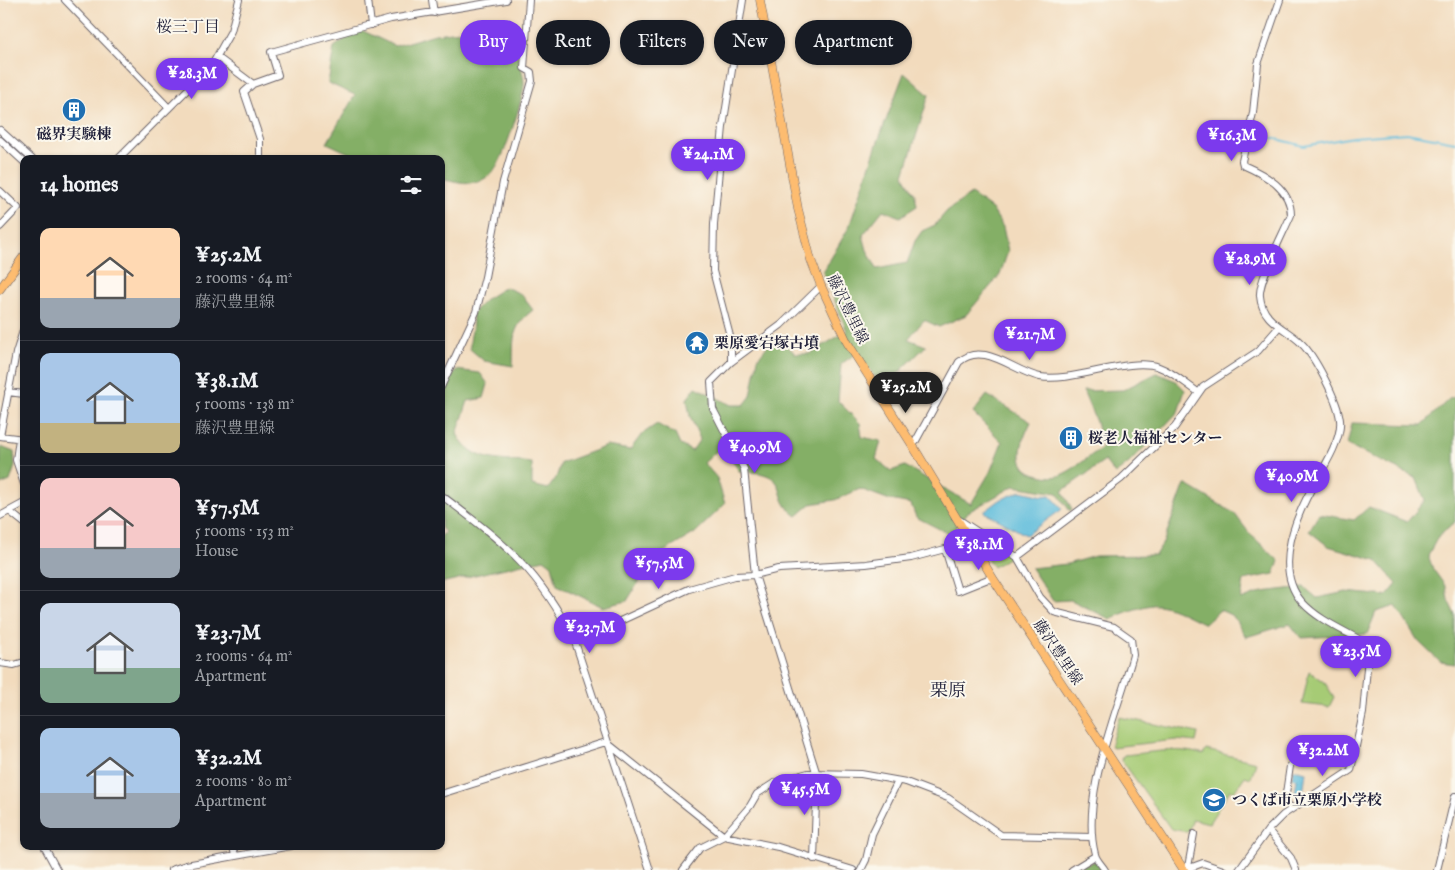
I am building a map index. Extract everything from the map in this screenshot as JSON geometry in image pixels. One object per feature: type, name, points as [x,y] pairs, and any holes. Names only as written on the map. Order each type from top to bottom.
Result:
[{"type":"main road","name":"藤沢豊里線","points":[[760,0],[798,208],[811,260],[820,286],[847,342],[913,446],[994,580],[1185,869]]},
{"type":"main road","points":[[0,289],[20,262]]},
{"type":"street","points":[[64,0],[169,108]]},
{"type":"street","points":[[122,155],[217,57],[234,23],[240,0]]},
{"type":"street","points":[[368,0],[371,25]]},
{"type":"street","points":[[432,0],[434,12]]},
{"type":"street","points":[[260,155],[260,139],[244,92],[253,84],[278,75],[271,52],[396,18],[475,3],[506,0]]},
{"type":"street","points":[[445,378],[476,312],[485,277],[502,182],[532,81],[531,72],[524,68],[529,0]]},
{"type":"street","points":[[731,362],[732,340],[713,271],[714,224],[724,127],[743,0]]},
{"type":"street","points":[[1239,870],[1262,836],[1291,809],[1351,770],[1363,713],[1369,645],[1318,615],[1303,603],[1289,580],[1288,556],[1304,502],[1331,456],[1340,422],[1338,407],[1306,348],[1299,341],[1278,328],[1265,312],[1260,296],[1264,276],[1291,215],[1291,204],[1282,188],[1243,165],[1242,161],[1253,113],[1258,64],[1280,0]]},
{"type":"street","points":[[217,57],[253,84]]},
{"type":"street","points":[[0,130],[28,155]]},
{"type":"street","points":[[0,140],[20,158]]},
{"type":"street","points":[[0,191],[18,208],[0,227]]},
{"type":"street","points":[[814,858],[817,775],[754,575],[744,469],[713,409],[711,382],[731,362],[781,325],[820,286]]},
{"type":"street","points":[[1017,557],[1121,479],[1175,427],[1198,392],[1208,383],[1258,351],[1278,328]]},
{"type":"street","points":[[20,340],[0,436],[20,439]]},
{"type":"street","points":[[16,352],[20,353]]},
{"type":"street","points":[[913,446],[959,362],[966,356],[978,353],[1040,377],[1055,377],[1121,367],[1159,367],[1198,392]]},
{"type":"street","points":[[8,392],[20,394]]},
{"type":"street","points":[[20,443],[16,460],[20,472]]},
{"type":"street","points":[[445,498],[500,540],[524,562],[559,610],[575,642],[606,742],[650,870]]},
{"type":"street","points":[[0,516],[20,505]]},
{"type":"street","points":[[9,511],[20,520]]},
{"type":"street","points":[[955,517],[1017,557],[1048,608],[1054,612],[1114,627],[1131,639],[1133,655],[1105,748],[1092,804],[1092,837],[1095,856],[1105,870]]},
{"type":"street","points":[[575,642],[689,589],[735,576],[754,575],[779,569],[866,564],[902,559],[945,549],[958,591],[988,579],[994,580]]},
{"type":"street","points":[[0,663],[14,665],[20,663]]},
{"type":"street","points":[[445,793],[606,742]]},
{"type":"street","points":[[606,742],[724,836],[778,847],[814,858],[837,868],[853,870]]},
{"type":"street","points":[[1290,766],[1285,800],[1291,809]]},
{"type":"street","points":[[683,870],[700,848],[724,836],[750,806],[757,794],[774,783],[808,773],[817,775],[861,774],[898,781],[948,798],[1001,835],[1092,837]]},
{"type":"street","points":[[861,870],[866,860],[872,834],[898,781]]},
{"type":"street","points":[[1437,870],[1455,796]]},
{"type":"street","points":[[1268,830],[1291,858],[1296,870]]},
{"type":"street","points":[[1185,869],[1194,834]]},
{"type":"street","points":[[46,850],[57,870]]},
{"type":"street","points":[[234,850],[235,856]]},
{"type":"street","points":[[170,870],[269,850]]},
{"type":"street","points":[[1072,870],[1095,856]]},
{"type":"street","points":[[1185,869],[1203,863],[1223,870]]},
{"type":"green space","points":[[359,29],[395,46],[435,34],[460,31],[460,65],[520,65],[524,88],[519,107],[505,150],[496,168],[487,177],[465,183],[445,179],[445,155],[353,155],[327,143],[355,95],[328,83],[334,47]]},
{"type":"green space","points":[[904,73],[929,95],[904,175],[915,195],[917,206],[900,217],[883,210],[863,235],[867,250],[877,269],[907,263],[915,241],[922,231],[935,225],[947,211],[971,194],[992,209],[1003,227],[1008,251],[1000,275],[966,315],[939,327],[924,320],[908,339],[926,346],[887,384],[881,385],[857,353],[841,364],[838,401],[860,423],[862,437],[881,441],[876,459],[891,471],[905,466],[971,504],[990,472],[1002,442],[973,413],[987,395],[1031,422],[1022,445],[1022,460],[1025,467],[1031,472],[1049,477],[1068,471],[1102,448],[1096,422],[1083,391],[1123,390],[1157,373],[1176,381],[1185,390],[1178,412],[1129,463],[1115,474],[1105,461],[1062,491],[1072,509],[1070,511],[1057,493],[1014,486],[968,512],[951,535],[916,517],[911,504],[890,500],[860,489],[835,500],[811,504],[797,516],[788,508],[775,481],[769,476],[739,471],[723,445],[704,463],[717,478],[725,504],[695,533],[647,562],[641,578],[627,601],[603,607],[557,585],[552,565],[544,559],[445,582],[445,446],[447,443],[445,441],[445,392],[456,370],[480,373],[488,384],[484,398],[468,401],[457,434],[464,444],[480,455],[499,460],[532,463],[532,485],[548,489],[556,478],[561,463],[607,446],[630,450],[642,434],[657,424],[675,434],[680,445],[692,451],[700,439],[690,416],[687,399],[696,387],[731,405],[744,405],[751,396],[758,358],[774,337],[796,354],[809,354],[847,331],[823,272],[849,227],[877,144]]},
{"type":"green space","points":[[505,287],[521,294],[533,310],[520,323],[517,329],[514,341],[513,366],[484,361],[470,349],[472,313],[486,299]]},
{"type":"green space","points":[[1455,397],[1455,522],[1439,535],[1428,555],[1433,569],[1446,587],[1448,600],[1455,615],[1455,664],[1440,662],[1418,641],[1396,606],[1376,612],[1367,634],[1301,638],[1290,624],[1246,637],[1233,616],[1220,610],[1205,624],[1175,610],[1158,605],[1141,607],[1110,619],[1071,600],[1053,601],[1031,568],[1067,564],[1095,556],[1155,555],[1163,543],[1185,484],[1234,513],[1250,534],[1279,561],[1274,574],[1244,580],[1241,600],[1262,592],[1304,587],[1317,598],[1346,592],[1387,596],[1397,584],[1376,560],[1328,546],[1309,531],[1319,514],[1354,520],[1369,507],[1407,522],[1425,500],[1416,478],[1347,445],[1352,423],[1422,425],[1449,399]]},
{"type":"green space","points":[[1,447],[14,452],[15,466],[10,481],[0,485]]},
{"type":"green space","points":[[968,529],[1012,555],[993,567]]},
{"type":"green space","points":[[1309,671],[1325,683],[1334,697],[1329,707],[1302,704]]},
{"type":"green space","points":[[1119,717],[1198,733],[1196,742],[1176,740],[1112,747],[1111,743]]},
{"type":"green space","points":[[1206,750],[1256,762],[1251,778],[1245,776],[1234,792],[1230,790],[1209,823],[1193,819],[1188,832],[1171,829],[1121,759],[1124,755],[1164,751],[1194,752],[1203,755]]},
{"type":"green space","points":[[1096,861],[1102,870],[1081,870],[1080,866]]},
{"type":"water","points":[[1021,491],[1043,496],[1050,495],[1062,508],[1026,535],[984,512],[1000,500]]},
{"type":"water","points":[[1294,769],[1306,772],[1303,793],[1295,792],[1297,779],[1292,778]]},
{"type":"waterway","points":[[1273,138],[1304,146],[1353,137],[1407,133],[1455,142]]},
{"type":"place","name":"磁界実験棟","points":[[74,110]]},
{"type":"place","name":"栗原愛宕塚古墳","points":[[697,343]]},
{"type":"place","name":"桜老人福祉センター","points":[[1071,438]]},
{"type":"place","name":"つくば市立栗原小学校","points":[[1214,800]]},
{"type":"district","name":"桜三丁目","points":[[188,26]]},
{"type":"district","name":"栗原","points":[[948,690]]}]
